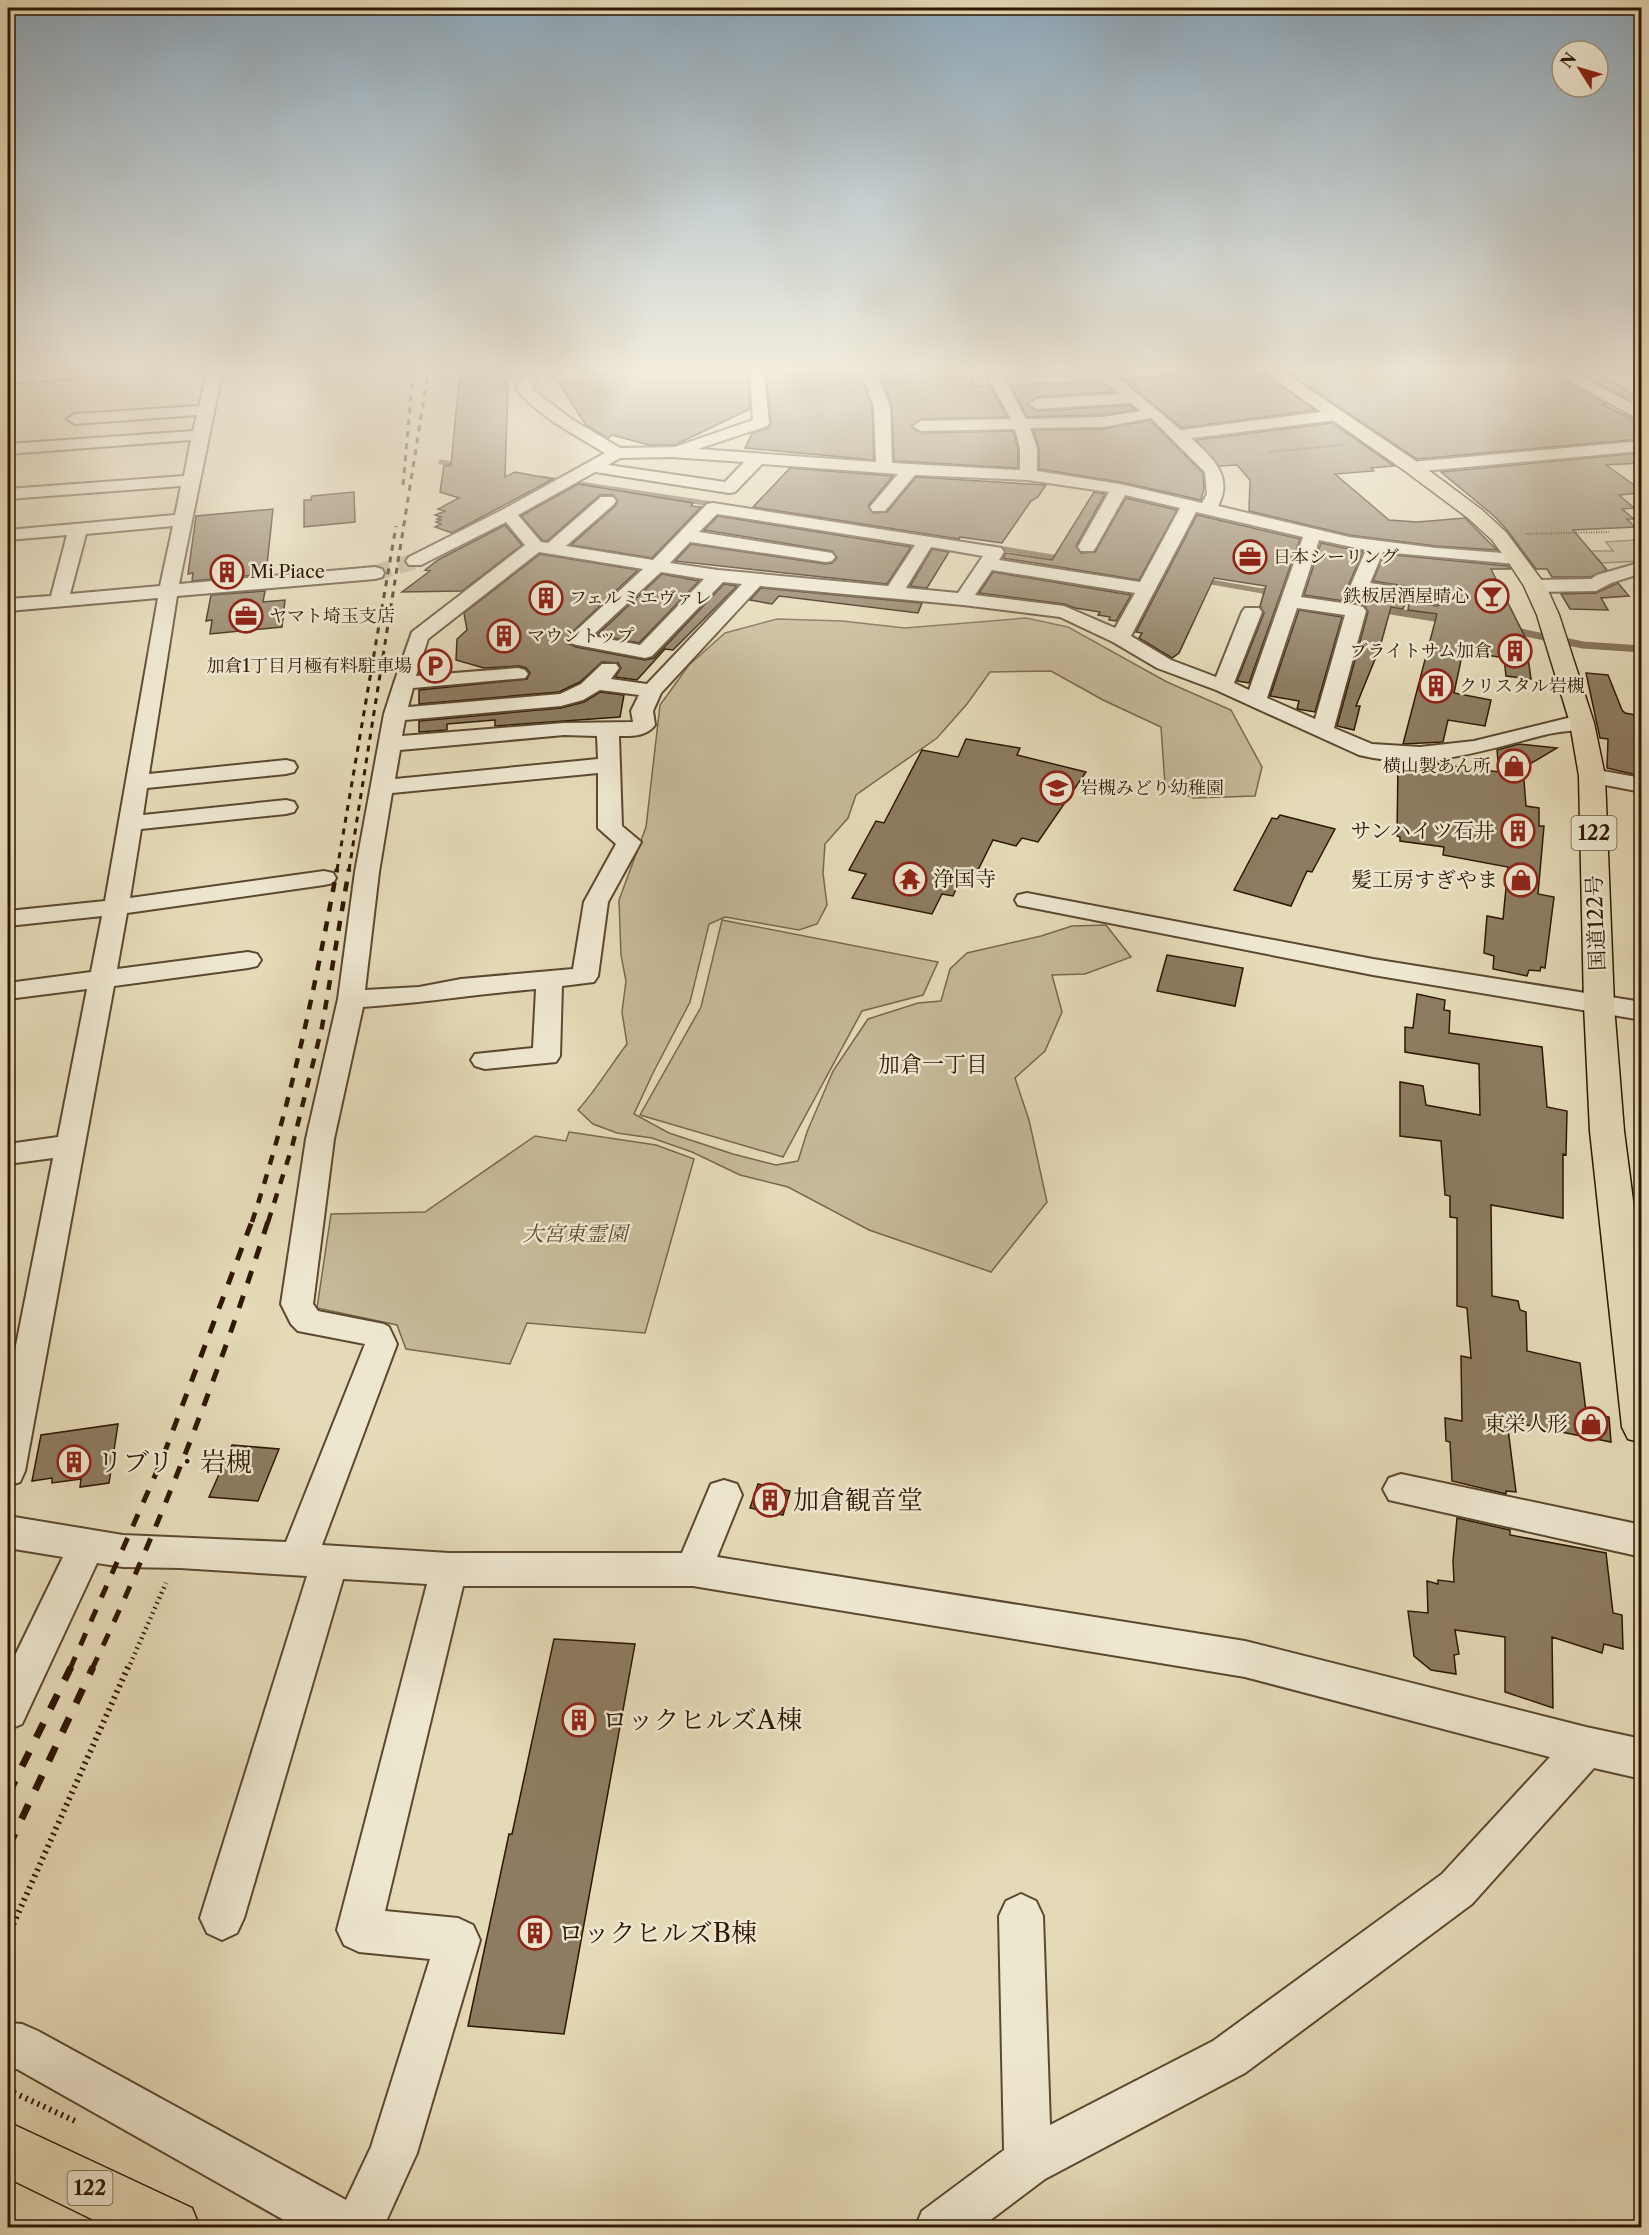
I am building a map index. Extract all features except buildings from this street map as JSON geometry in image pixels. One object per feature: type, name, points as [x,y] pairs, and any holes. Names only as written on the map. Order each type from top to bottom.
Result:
[{"type":"highway","name":"国道122号","points":[[1426,477],[1475,514],[1498,535],[1535,586],[1548,615],[1582,723],[1592,776],[1599,1005],[1607,1131],[1633,1294],[1641,1427]]},
{"type":"highway","name":"122","points":[[8,2149],[172,2228]]},
{"type":"street","points":[[415,561],[508,514],[574,477]]},
{"type":"street","points":[[659,477],[729,488],[739,477]]},
{"type":"street","points":[[879,507],[905,477]]},
{"type":"street","points":[[1080,477],[1120,489],[1204,503]]},
{"type":"street","points":[[1131,477],[1204,503],[1312,535],[1376,547],[1516,559]]},
{"type":"street","points":[[1120,638],[1146,589],[1204,503],[1211,477]]},
{"type":"street","points":[[8,494],[191,480],[169,590],[116,907],[8,1471]]},
{"type":"street","points":[[1087,547],[1120,489]]},
{"type":"street","points":[[222,1918],[314,1560],[381,1344],[374,1333],[309,1322],[302,1315],[297,1304],[320,1139],[351,999],[367,872],[395,714],[419,636],[608,501]]},
{"type":"street","points":[[683,659],[577,639],[657,565],[713,508],[995,552],[963,599]]},
{"type":"street","points":[[508,514],[544,547],[718,576],[963,599],[1064,612],[1120,638],[1164,664],[1223,686],[1367,750],[1389,754],[1472,748],[1560,723],[1582,723]]},
{"type":"street","points":[[8,535],[183,520]]},
{"type":"street","points":[[808,583],[846,528]]},
{"type":"street","points":[[59,600],[78,529]]},
{"type":"street","points":[[1256,701],[1312,535]]},
{"type":"street","points":[[687,536],[826,557]]},
{"type":"street","points":[[893,593],[926,542]]},
{"type":"street","points":[[1376,547],[1359,587],[1436,598]]},
{"type":"street","points":[[989,564],[1146,589]]},
{"type":"street","points":[[1596,585],[1604,579],[1641,567]]},
{"type":"street","points":[[8,605],[375,573]]},
{"type":"street","points":[[395,714],[561,700],[579,696],[635,651],[718,576]]},
{"type":"street","points":[[390,744],[564,729],[635,730],[644,725],[642,711],[652,691],[756,579]]},
{"type":"street","points":[[1535,586],[1596,585],[1641,581]]},
{"type":"street","points":[[1290,601],[1356,611],[1323,730]]},
{"type":"street","points":[[1223,686],[1252,612]]},
{"type":"street","points":[[404,683],[518,674]]},
{"type":"street","points":[[597,683],[652,691]]},
{"type":"street","points":[[351,999],[419,995],[461,987],[585,976],[596,902],[629,842],[610,828],[608,729]]},
{"type":"street","points":[[382,787],[609,765]]},
{"type":"street","points":[[137,782],[286,767]]},
{"type":"street","points":[[1592,776],[1641,785]]},
{"type":"street","points":[[130,823],[286,807]]},
{"type":"street","points":[[8,918],[116,907],[324,878]]},
{"type":"street","points":[[1027,900],[1373,967],[1641,1011]]},
{"type":"street","points":[[8,992],[248,960]]},
{"type":"street","points":[[485,1060],[546,1056],[549,979]]},
{"type":"street","points":[[8,1154],[70,1145]]},
{"type":"street","points":[[1401,1489],[1641,1541]]},
{"type":"street","points":[[693,1570],[724,1495]]},
{"type":"street","points":[[8,1532],[123,1551],[180,1552],[449,1569],[693,1570],[1245,1659],[1586,1747],[1641,1759]]},
{"type":"street","points":[[8,1711],[87,1545]]},
{"type":"street","points":[[358,2228],[393,2153],[458,1940],[359,1930],[449,1569]]},
{"type":"street","points":[[939,2228],[1028,2162],[1229,2057],[1448,1896],[1457,1889],[1586,1747]]},
{"type":"street","points":[[1021,1916],[1028,2162]]},
{"type":"street","points":[[8,2046],[22,2047],[347,2228]]},
{"type":"path","points":[[1498,535],[1609,532]]},
{"type":"path","points":[[8,1936],[180,1552]]},
{"type":"path","points":[[8,2090],[83,2125]]},
{"type":"green space","points":[[1635,540],[1641,546],[1641,561],[1602,563],[1590,551],[1613,551],[1606,542]]},
{"type":"green space","points":[[1026,618],[1068,627],[1167,682],[1231,710],[1262,767],[1255,796],[1193,798],[1165,785],[1161,727],[1103,700],[1051,671],[990,672],[967,704],[937,738],[856,795],[848,818],[825,844],[823,873],[827,905],[817,924],[799,930],[725,917],[709,924],[690,1002],[634,1114],[669,1133],[733,1154],[776,1165],[798,1161],[807,1132],[833,1071],[868,1019],[918,1003],[941,1001],[950,969],[967,953],[1041,936],[1072,926],[1106,925],[1131,957],[1085,974],[1052,975],[1062,1012],[1045,1051],[1015,1078],[1029,1120],[1047,1202],[991,1272],[869,1230],[788,1187],[740,1175],[692,1152],[652,1138],[617,1133],[593,1124],[578,1110],[627,1044],[622,1012],[626,981],[621,955],[619,900],[646,827],[660,705],[689,665],[725,633],[777,619],[842,621],[905,628]]},
{"type":"green space","points":[[722,920],[938,962],[923,995],[862,1011],[783,1157],[640,1115],[701,1007]]},
{"type":"green space","name":"大宮東霊園","points":[[569,1132],[656,1145],[694,1159],[645,1333],[527,1323],[510,1364],[406,1349],[397,1325],[317,1308],[331,1214],[425,1212],[535,1136],[566,1141]]},
{"type":"waterway","points":[[541,478],[718,505]]},
{"type":"waterway","points":[[992,547],[1065,559]]},
{"type":"waterway","points":[[1200,580],[1273,593]]},
{"type":"waterway","points":[[1265,591],[1275,593]]},
{"type":"waterway","points":[[1348,604],[1447,620]]},
{"type":"waterway","points":[[1511,630],[1583,645],[1642,649]]},
{"type":"tunnel","points":[[375,573],[415,561]]},
{"type":"railway","points":[[403,485],[404,477]]},
{"type":"railway","points":[[349,870],[411,477]]},
{"type":"railway","points":[[337,870],[396,526]]},
{"type":"railway","points":[[252,1222],[266,1179],[300,1047],[337,869]]},
{"type":"railway","points":[[268,1222],[292,1147],[322,1027],[349,869]]},
{"type":"railway","points":[[70,1669],[161,1462],[252,1221]]},
{"type":"railway","points":[[92,1669],[165,1504],[230,1335],[268,1221]]},
{"type":"railway","points":[[8,1795],[71,1667]]},
{"type":"railway","points":[[8,1848],[93,1667]]},
{"type":"place","name":"日本シーリング","points":[[1250,557]]},
{"type":"place","name":"Mi Piace","points":[[227,572]]},
{"type":"place","name":"鉄板居酒屋晴心","points":[[1492,596]]},
{"type":"place","name":"フェルミエヴァレ","points":[[546,598]]},
{"type":"place","name":"ヤマト埼玉支店","points":[[246,616]]},
{"type":"place","name":"マウントップ","points":[[504,636]]},
{"type":"place","name":"ブライトサム加倉","points":[[1515,651]]},
{"type":"place","name":"加倉1丁目月極有料駐車場","points":[[435,666]]},
{"type":"place","name":"クリスタル岩槻","points":[[1436,686]]},
{"type":"place","name":"横山製あん所","points":[[1514,766]]},
{"type":"place","name":"岩槻みどり幼稚園","points":[[1057,788]]},
{"type":"place","name":"サンハイツ石井","points":[[1518,831]]},
{"type":"place","name":"浄国寺","points":[[910,879]]},
{"type":"place","name":"髪工房すぎやま","points":[[1521,880]]},
{"type":"place","name":"東栄人形","points":[[1591,1424]]},
{"type":"place","name":"リブリ・岩槻","points":[[74,1462]]},
{"type":"place","name":"加倉観音堂","points":[[770,1500]]},
{"type":"place","name":"ロックヒルズA棟","points":[[579,1720]]},
{"type":"place","name":"ロックヒルズB棟","points":[[535,1933]]},
{"type":"district","name":"加倉一丁目","points":[[933,1064]]}]
